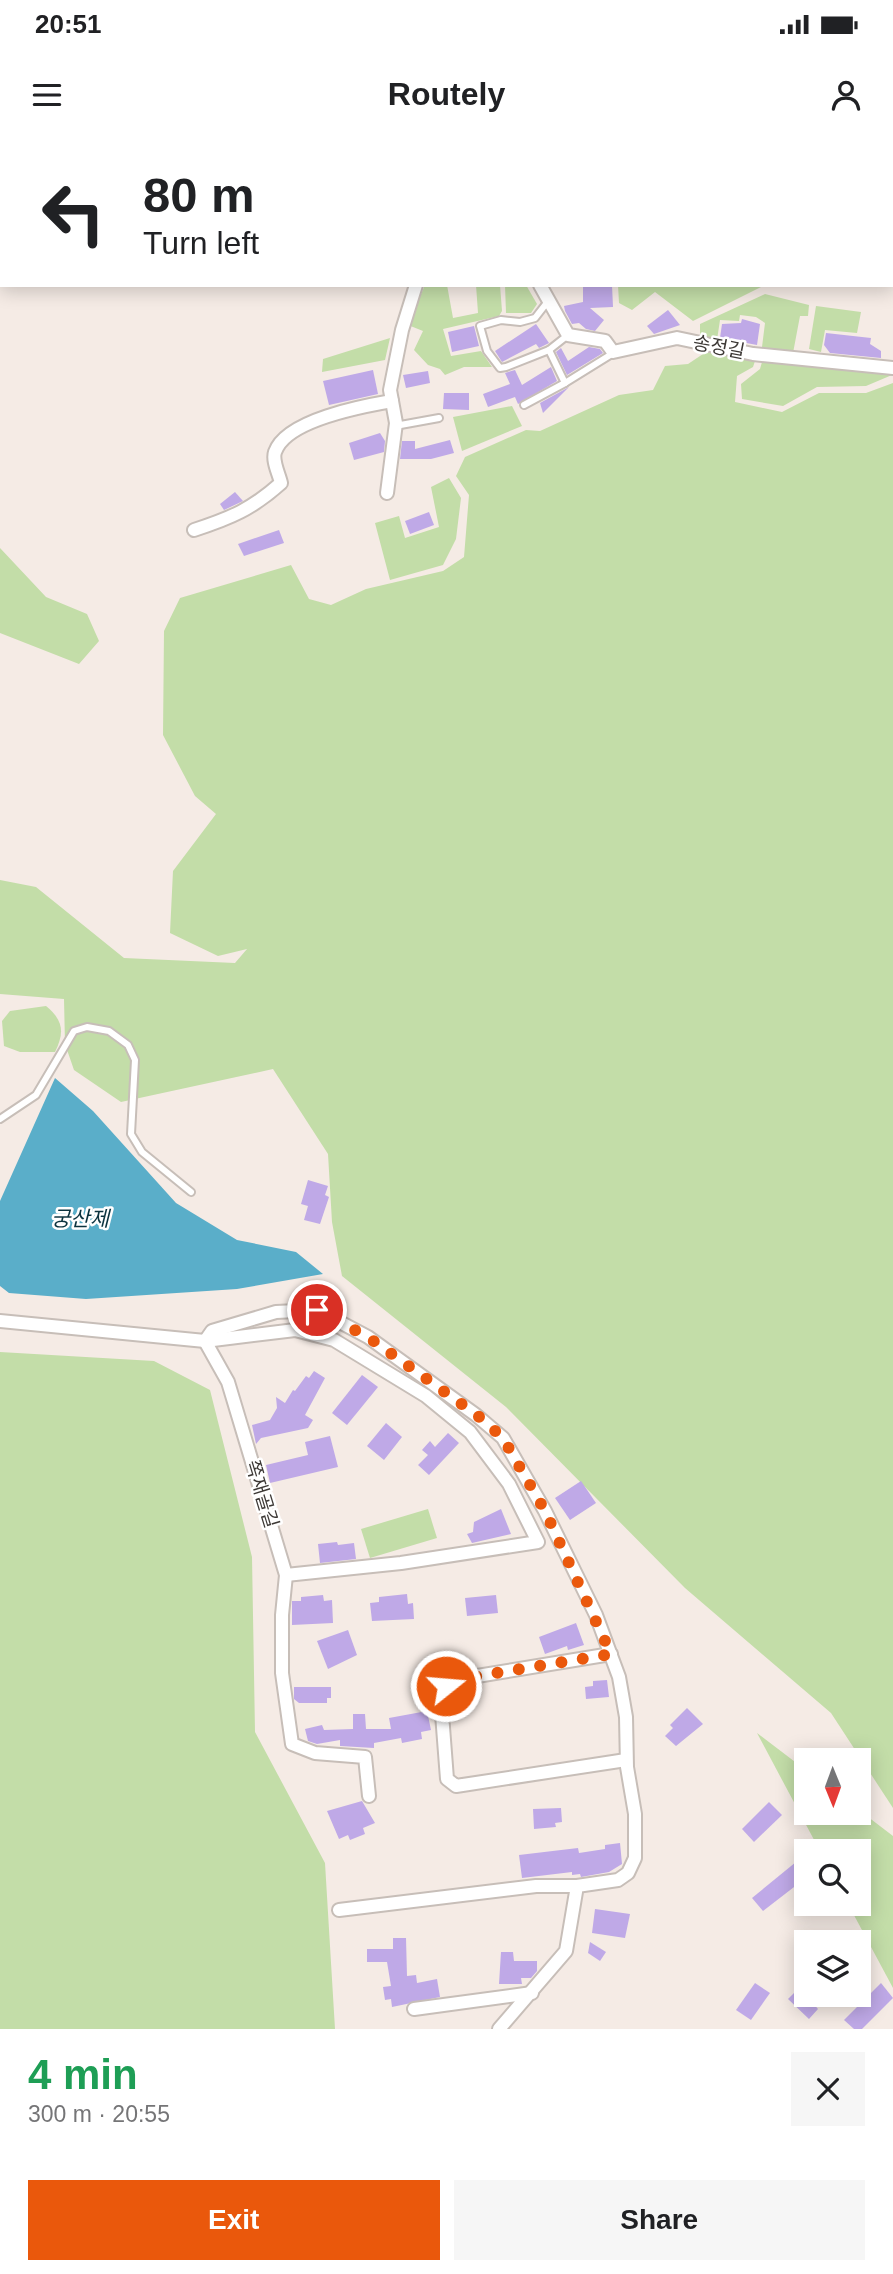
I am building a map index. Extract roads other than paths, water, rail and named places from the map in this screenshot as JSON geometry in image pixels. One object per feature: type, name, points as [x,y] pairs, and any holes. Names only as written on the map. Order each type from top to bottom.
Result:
[{"type":"street","points":[[387,493],[396,426],[390,390],[393,366],[415,287]]},
{"type":"street","points":[[541,287],[568,335],[605,341],[616,352]]},
{"type":"street","name":"송정길","points":[[616,352],[677,338],[753,354],[893,368]]},
{"type":"street","points":[[194,530],[248,510],[281,483],[274,458],[275,450],[298,429],[326,417],[392,401]]},
{"type":"street","points":[[205,1341],[212,1331],[276,1312],[317,1310],[368,1337],[477,1415],[503,1438],[545,1511],[611,1654],[626,1717],[626,1760],[635,1814],[635,1858],[628,1873],[618,1880],[536,1886],[339,1910]]},
{"type":"street","points":[[0,1321],[205,1341],[295,1330],[334,1340],[426,1396],[470,1432],[509,1483],[538,1542],[401,1563],[286,1575]]},
{"type":"street","name":"쪽재골길","points":[[205,1341],[228,1381],[286,1575],[282,1615],[282,1673],[292,1744],[316,1753],[365,1757],[369,1796]]},
{"type":"street","points":[[611,1654],[465,1678],[446,1686],[441,1701],[447,1779],[456,1786],[626,1760]]},
{"type":"street","points":[[499,2029],[566,1951],[577,1885]]},
{"type":"street","points":[[414,2009],[532,1993]]},
{"type":"lane","points":[[550,299],[535,318],[520,322],[501,320],[480,326],[487,351],[500,368],[549,350],[568,335]]},
{"type":"lane","points":[[549,350],[565,383]]},
{"type":"lane","points":[[524,405],[616,352]]},
{"type":"lane","points":[[396,426],[439,418]]},
{"type":"lane","points":[[0,1119],[36,1095],[74,1031],[87,1027],[109,1031],[128,1045],[135,1060],[131,1134],[142,1152],[191,1192]]},
{"type":"water","name":"궁산제","points":[[55,1078],[93,1111],[176,1203],[237,1240],[296,1252],[323,1274],[237,1289],[86,1299],[9,1293],[0,1286],[0,1201]]}]
